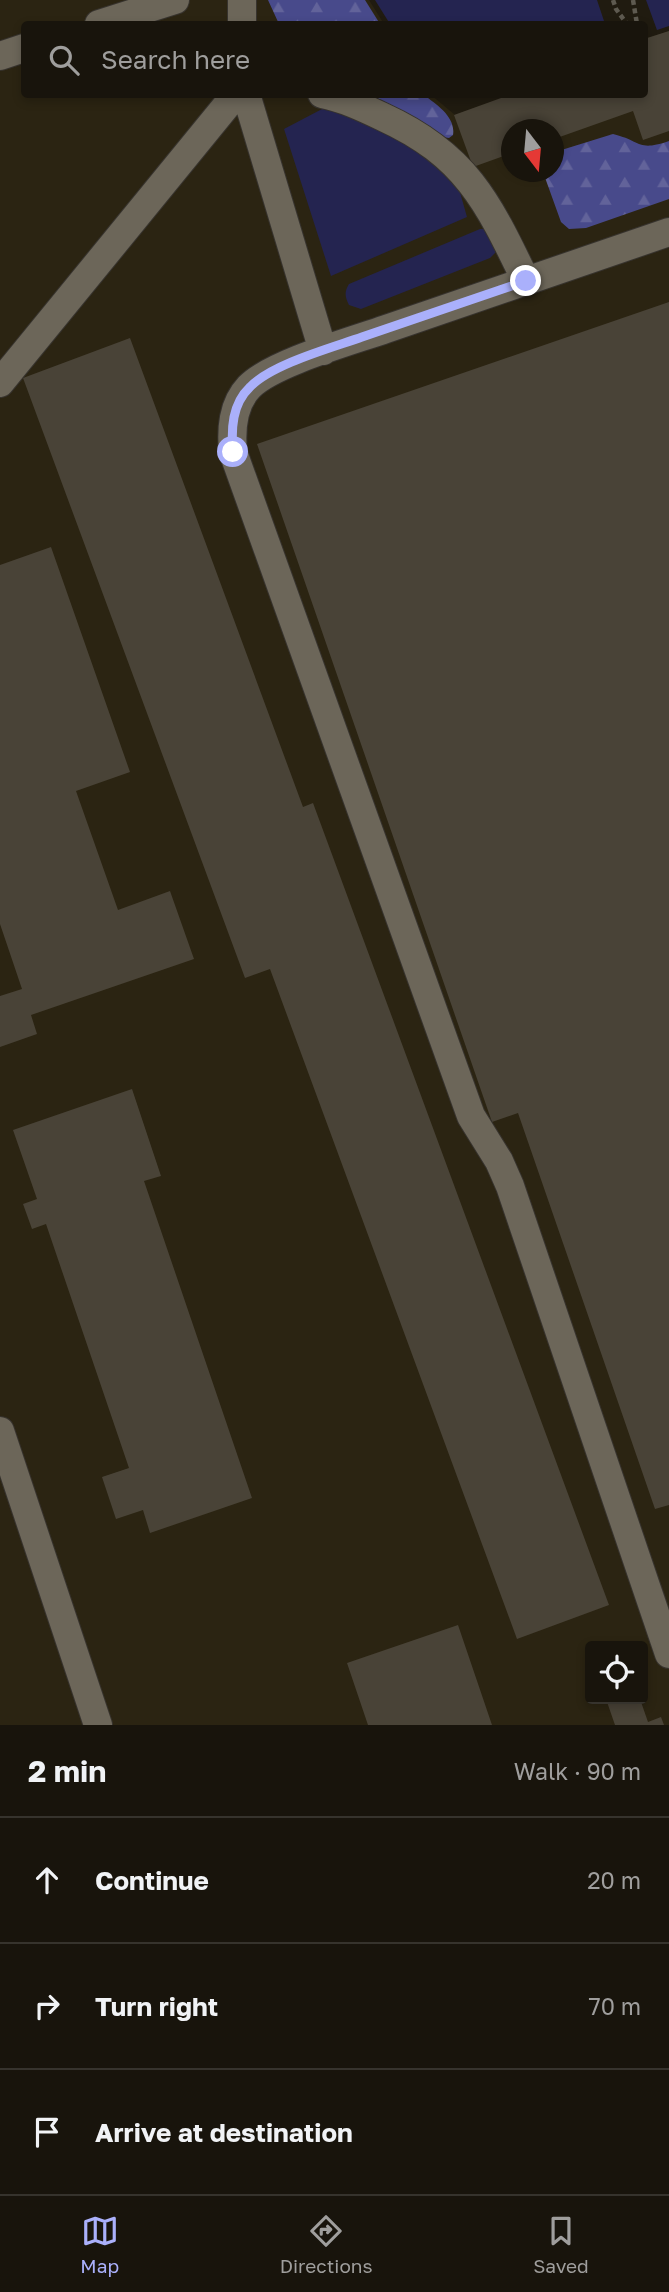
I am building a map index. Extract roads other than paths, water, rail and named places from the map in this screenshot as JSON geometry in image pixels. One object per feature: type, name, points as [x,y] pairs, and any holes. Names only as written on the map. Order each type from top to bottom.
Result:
[{"type":"lane","points":[[108,21],[175,0]]},
{"type":"lane","points":[[242,0],[243,21]]},
{"type":"lane","points":[[0,56],[21,49]]},
{"type":"lane","points":[[0,383],[233,98]]},
{"type":"lane","points":[[247,98],[323,351]]},
{"type":"lane","points":[[333,98],[414,131],[466,174],[498,222],[526,281]]},
{"type":"lane","points":[[669,232],[323,351],[264,375],[247,388],[234,414],[232,432],[233,452],[471,1116],[499,1161],[510,1186],[669,1654]]},
{"type":"lane","points":[[0,1431],[98,1725]]}]
